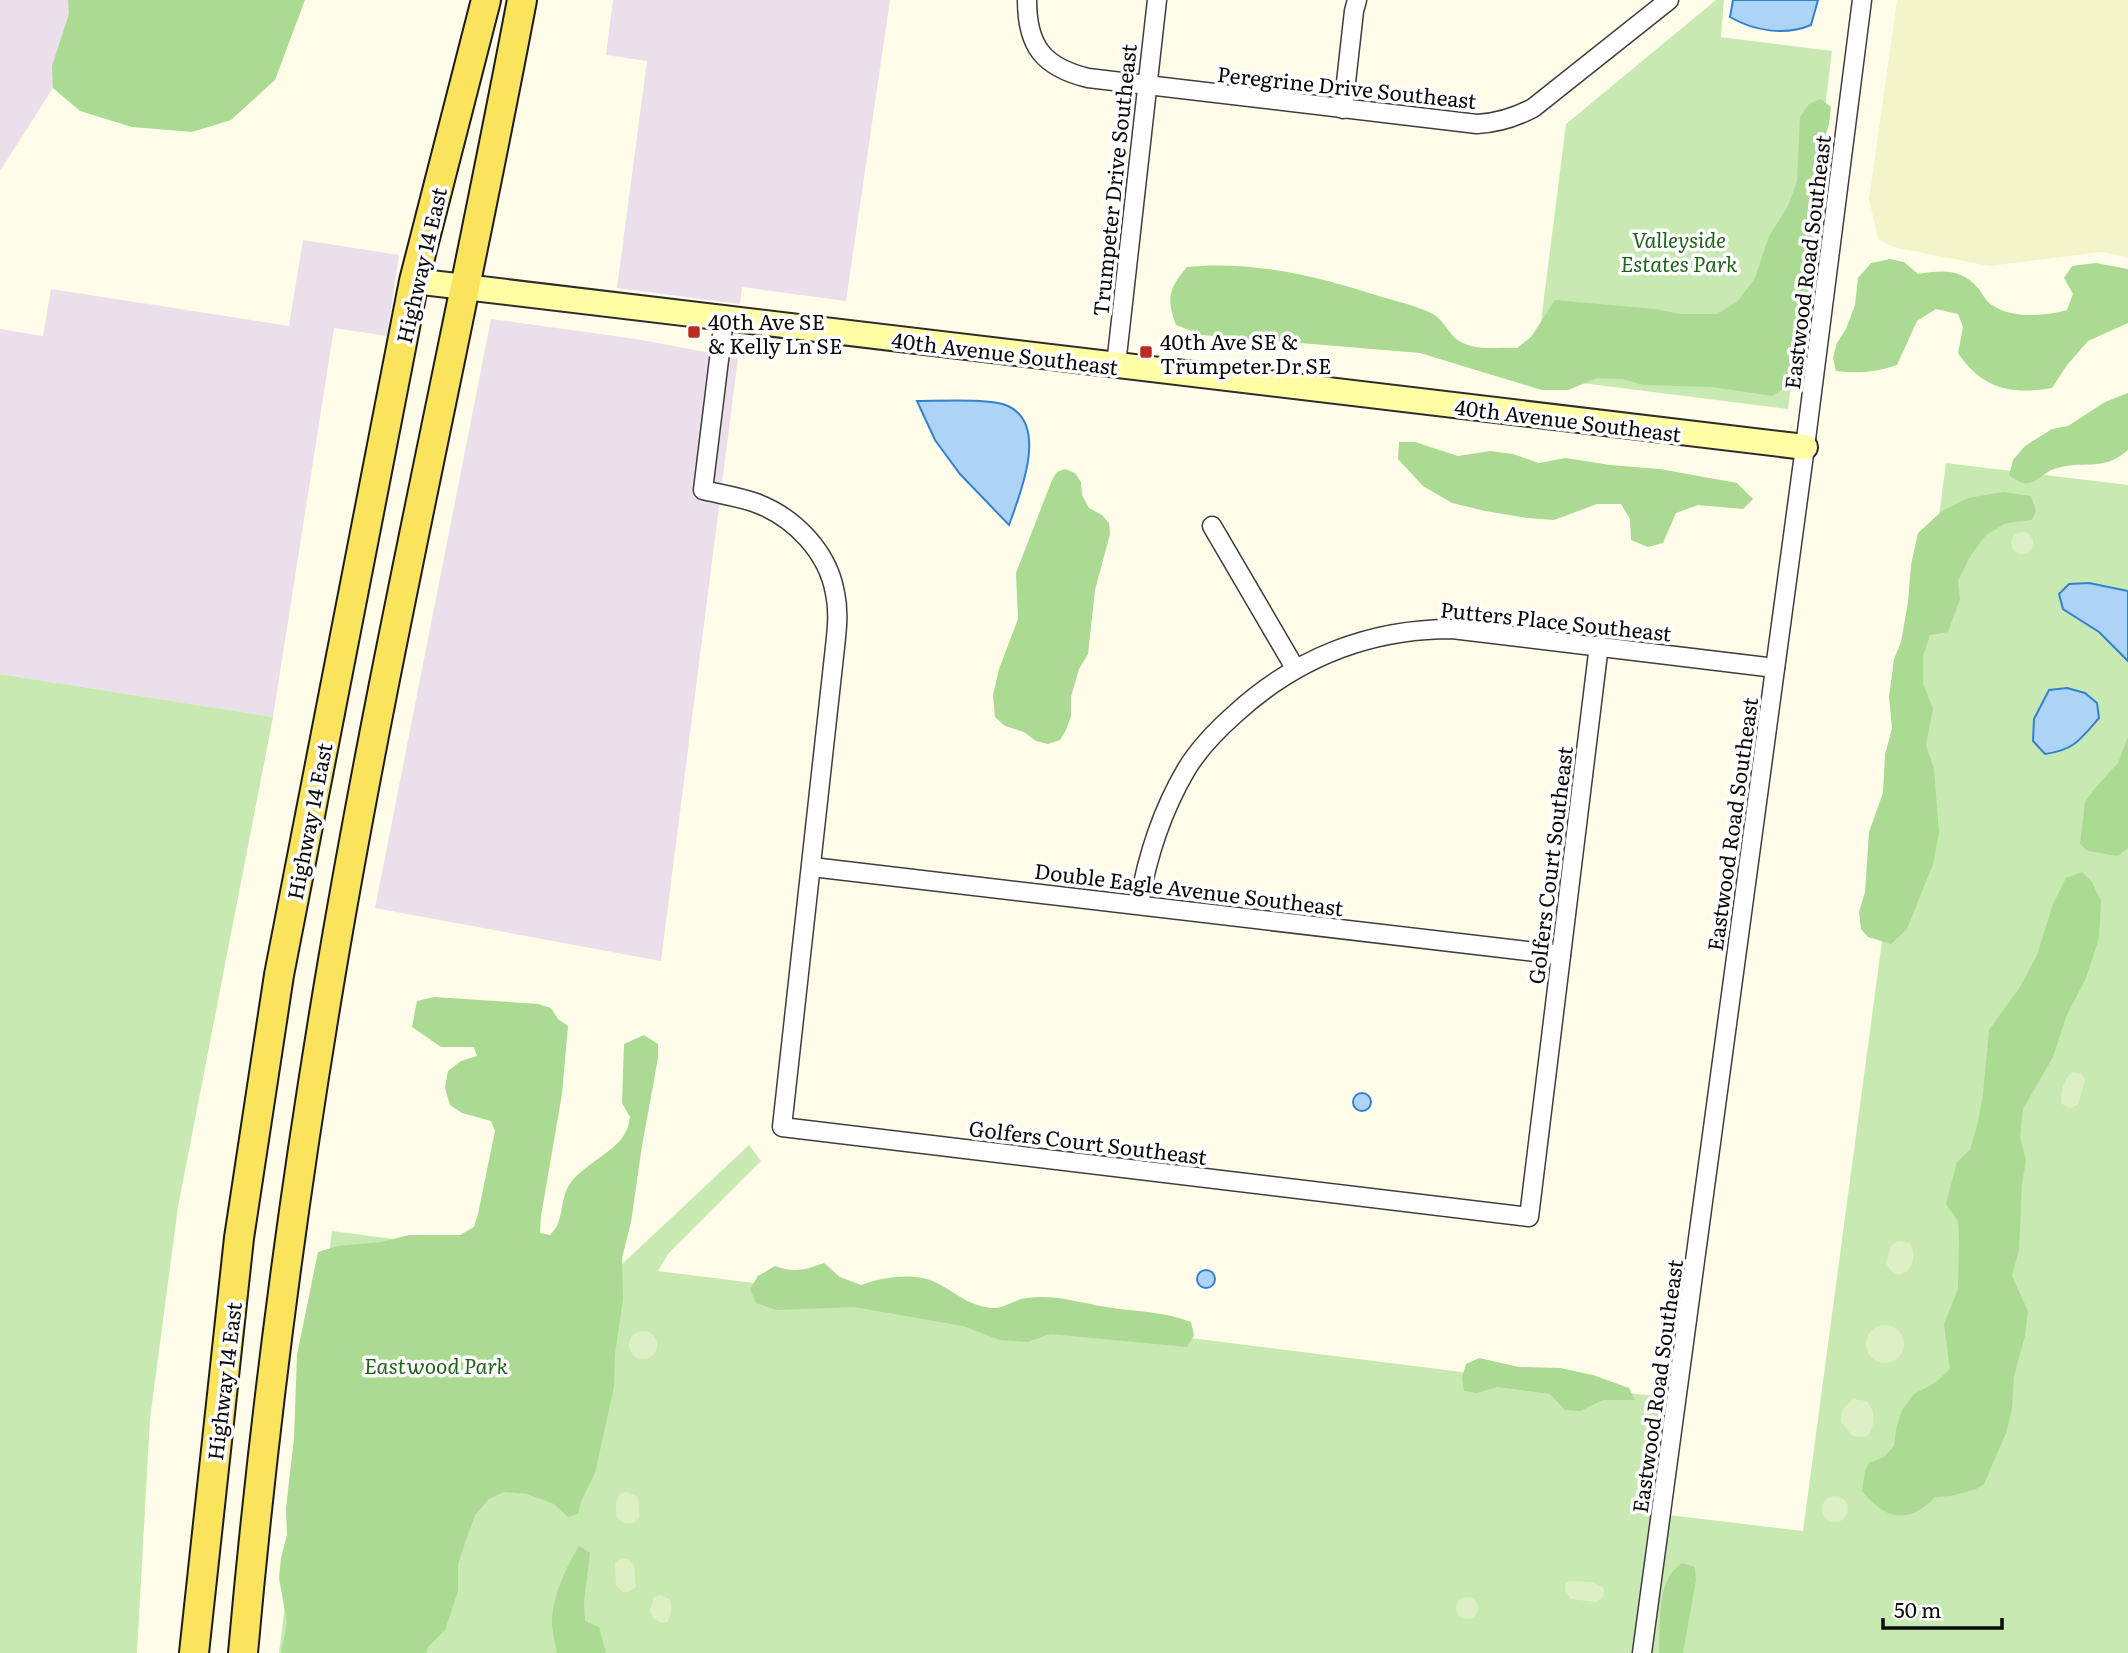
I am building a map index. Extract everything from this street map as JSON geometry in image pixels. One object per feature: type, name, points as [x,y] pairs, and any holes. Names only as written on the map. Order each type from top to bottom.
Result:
[{"type":"main road","name":"Highway 14 East","points":[[194,1653],[239,1238],[279,975],[414,281],[486,0]]},
{"type":"main road","points":[[243,1653],[264,1454],[297,1194],[329,984],[399,609],[522,0]]},
{"type":"street","name":"Peregrine Drive Southeast","points":[[1027,0],[1027,24],[1035,47],[1065,72],[1147,86],[1477,124],[1514,118],[1533,108],[1670,0]]},
{"type":"street","name":"Trumpeter Drive Southeast","points":[[1116,365],[1157,0]]},
{"type":"street","points":[[1343,109],[1357,0]]},
{"type":"street","name":"Eastwood Road Southeast","points":[[1642,1653],[1805,447],[1862,0]]},
{"type":"street","name":"40th Avenue Southeast","points":[[414,281],[1805,447]]},
{"type":"street","name":"Golfers Court Southeast","points":[[724,319],[703,490],[755,503],[789,521],[819,553],[835,591],[836,637],[782,1127],[1529,1217],[1599,645]]},
{"type":"street","points":[[1212,526],[1295,668]]},
{"type":"street","name":"Putters Place Southeast","points":[[1139,904],[1159,826],[1187,768],[1204,744],[1247,703],[1295,668],[1353,643],[1407,631],[1452,629],[1775,668]]},
{"type":"street","name":"Double Eagle Avenue Southeast","points":[[812,867],[1561,955]]},
{"type":"shaded area","points":[[0,0],[109,0],[0,171]]},
{"type":"shaded area","points":[[613,0],[890,0],[846,301],[742,287],[740,304],[617,288],[647,61],[606,55]]},
{"type":"shaded area","points":[[303,240],[399,255],[387,336],[334,328],[273,717],[0,674],[0,329],[43,336],[51,289],[289,326]]},
{"type":"shaded area","points":[[491,319],[636,339],[738,358],[661,961],[375,908]]},
{"type":"green space","points":[[68,0],[305,0],[275,80],[231,120],[192,132],[132,127],[80,111],[53,88],[52,66],[69,14]]},
{"type":"green space","name":"Valleyside Estates Park","points":[[1716,0],[1724,0],[1721,37],[1832,51],[1788,409],[1534,377],[1566,124]]},
{"type":"green space","points":[[1897,0],[2128,0],[2128,257],[2101,252],[1989,266],[1893,247],[1878,239],[1869,199]]},
{"type":"green space","points":[[1821,99],[1831,107],[1829,124],[1811,184],[1807,214],[1823,255],[1812,348],[1804,375],[1772,396],[1712,387],[1643,385],[1623,379],[1597,378],[1568,390],[1542,390],[1420,353],[1202,335],[1176,325],[1170,301],[1173,288],[1181,274],[1187,267],[1212,265],[1286,272],[1408,304],[1436,316],[1455,338],[1484,348],[1517,348],[1531,337],[1555,300],[1655,309],[1680,314],[1717,314],[1738,301],[1755,278],[1769,236],[1788,206],[1797,181],[1800,117],[1809,104]]},
{"type":"green space","points":[[1890,259],[1904,262],[1918,274],[1943,271],[1958,274],[1971,281],[1992,305],[2009,313],[2029,315],[2067,310],[2073,294],[2064,278],[2072,266],[2096,263],[2128,269],[2128,323],[2088,341],[2052,388],[2024,391],[1999,387],[1977,375],[1958,353],[1963,327],[1958,314],[1936,309],[1917,321],[1897,365],[1867,372],[1836,371],[1833,358],[1855,305],[1858,278],[1871,263]]},
{"type":"green space","points":[[2128,393],[2128,450],[2119,457],[2101,463],[2054,469],[2029,483],[2009,475],[2013,460],[2025,446],[2052,429],[2068,426],[2105,402]]},
{"type":"green space","points":[[1399,442],[1415,442],[1458,456],[1490,451],[1513,454],[1539,463],[1566,458],[1660,469],[1737,483],[1753,499],[1743,509],[1698,505],[1676,513],[1663,543],[1648,547],[1631,540],[1630,519],[1621,504],[1597,504],[1554,520],[1485,511],[1452,503],[1423,486],[1398,459]]},
{"type":"green space","points":[[1946,463],[2128,485],[2128,1653],[279,1653],[332,1231],[618,1268],[749,1145],[761,1161],[668,1254],[658,1271],[1677,1399],[1660,1514],[1803,1531]]},
{"type":"green space","points":[[1065,469],[1075,473],[1081,482],[1082,495],[1089,508],[1102,515],[1109,523],[1110,534],[1095,590],[1088,654],[1079,669],[1071,697],[1071,716],[1060,740],[1048,744],[1005,726],[995,717],[993,695],[999,669],[1018,619],[1016,573],[1052,480],[1057,472]]},
{"type":"green space","points":[[2003,492],[2031,496],[2036,511],[2032,520],[2006,523],[1986,535],[1971,555],[1958,581],[1960,599],[1948,632],[1930,635],[1923,656],[1923,683],[1933,709],[1926,745],[1934,769],[1939,833],[1933,864],[1907,929],[1891,944],[1868,937],[1861,929],[1859,912],[1865,892],[1869,832],[1883,793],[1885,755],[1892,728],[1889,697],[1894,659],[1901,642],[1918,533],[1942,511],[1968,498]]},
{"type":"green space","points":[[2022,532],[2030,535],[2033,543],[2030,551],[2022,554],[2014,551],[2011,543],[2014,535]]},
{"type":"green space","points":[[0,674],[273,717],[178,1207],[150,1419],[137,1653],[0,1653]]},
{"type":"green space","points":[[2128,737],[2128,848],[2118,856],[2088,851],[2080,844],[2085,802],[2118,763]]},
{"type":"green space","points":[[2082,872],[2092,882],[2101,901],[2099,938],[2086,978],[2066,1017],[2053,1057],[2023,1109],[2020,1137],[2026,1160],[2022,1184],[2019,1250],[2012,1276],[2028,1311],[2025,1336],[2014,1376],[2012,1409],[2006,1433],[1984,1484],[1951,1496],[1935,1497],[1916,1512],[1907,1515],[1888,1513],[1862,1491],[1865,1471],[1869,1463],[1884,1457],[1894,1446],[1902,1410],[1914,1394],[1935,1383],[1950,1369],[1944,1324],[1958,1289],[1959,1239],[1958,1221],[1946,1204],[1957,1162],[1970,1150],[1978,1122],[1989,1030],[2020,987],[2037,955],[2053,904],[2066,878]]},
{"type":"green space","name":"Eastwood Park","points":[[434,997],[538,1004],[551,1008],[558,1019],[568,1026],[562,1094],[540,1233],[550,1235],[555,1230],[569,1185],[582,1171],[615,1146],[627,1130],[630,1117],[622,1103],[624,1044],[644,1035],[658,1044],[631,1222],[622,1258],[623,1299],[615,1354],[614,1387],[595,1473],[578,1514],[568,1517],[554,1504],[527,1494],[504,1492],[489,1499],[475,1515],[467,1537],[458,1564],[458,1591],[445,1630],[428,1647],[426,1653],[281,1653],[287,1623],[279,1578],[287,1535],[286,1508],[294,1438],[297,1355],[318,1252],[338,1246],[381,1242],[409,1235],[460,1235],[474,1227],[478,1214],[495,1131],[491,1121],[462,1113],[450,1105],[445,1088],[448,1071],[461,1061],[477,1056],[474,1047],[441,1047],[412,1027],[417,1001]]},
{"type":"green space","points":[[2072,1072],[2081,1073],[2085,1080],[2078,1105],[2070,1108],[2062,1104],[2061,1095]]},
{"type":"green space","points":[[1898,1241],[1909,1243],[1913,1253],[1908,1271],[1899,1275],[1891,1271],[1886,1263],[1891,1246]]},
{"type":"green space","points":[[824,1263],[840,1277],[861,1285],[910,1276],[930,1280],[983,1307],[1000,1307],[1027,1298],[1047,1297],[1181,1318],[1191,1322],[1194,1335],[1187,1347],[1050,1334],[1028,1342],[1000,1340],[963,1326],[854,1307],[776,1310],[756,1303],[750,1289],[758,1276],[775,1266],[800,1270]]},
{"type":"green space","points":[[1885,1325],[1898,1331],[1904,1344],[1898,1357],[1885,1363],[1872,1357],[1866,1344],[1872,1331]]},
{"type":"green space","points":[[643,1331],[653,1335],[657,1345],[653,1355],[643,1359],[633,1355],[629,1345],[633,1335]]},
{"type":"green space","points":[[1479,1358],[1519,1367],[1560,1368],[1593,1375],[1629,1388],[1635,1400],[1603,1400],[1580,1411],[1565,1410],[1550,1394],[1497,1387],[1477,1393],[1464,1391],[1462,1378],[1466,1364]]},
{"type":"green space","points":[[1853,1399],[1866,1401],[1872,1409],[1873,1423],[1867,1437],[1853,1436],[1841,1422],[1842,1410]]},
{"type":"green space","points":[[626,1492],[638,1497],[639,1517],[634,1523],[624,1523],[617,1518],[617,1499]]},
{"type":"green space","points":[[1835,1496],[1844,1500],[1848,1509],[1844,1518],[1835,1522],[1826,1518],[1822,1509],[1826,1500]]},
{"type":"green space","points":[[579,1546],[590,1553],[584,1601],[585,1621],[599,1627],[606,1653],[557,1653],[552,1625],[554,1605],[564,1574]]},
{"type":"green space","points":[[621,1558],[630,1560],[634,1566],[636,1587],[628,1592],[623,1592],[616,1585],[615,1563]]},
{"type":"green space","points":[[1682,1563],[1695,1567],[1696,1580],[1683,1653],[1659,1653],[1663,1591],[1673,1571]]},
{"type":"green space","points":[[1591,1582],[1601,1586],[1604,1589],[1603,1597],[1596,1602],[1571,1599],[1565,1590],[1566,1583]]},
{"type":"green space","points":[[660,1595],[670,1599],[671,1605],[669,1619],[662,1623],[653,1618],[650,1611],[654,1597]]},
{"type":"green space","points":[[1467,1597],[1477,1604],[1478,1608],[1471,1618],[1467,1619],[1457,1612],[1456,1608],[1463,1598]]},
{"type":"water","points":[[1733,0],[1818,0],[1811,25],[1780,31],[1759,29],[1730,17]]},
{"type":"water","points":[[964,400],[1000,403],[1020,415],[1027,428],[1028,461],[1009,525],[960,474],[935,440],[917,401]]},
{"type":"water","points":[[2089,583],[2128,591],[2128,661],[2099,632],[2063,609],[2059,594],[2069,584]]},
{"type":"water","points":[[2067,688],[2085,693],[2097,703],[2099,718],[2070,747],[2045,754],[2033,741],[2034,719],[2049,690]]},
{"type":"water","points":[[1362,1093],[1368,1096],[1371,1102],[1368,1108],[1362,1111],[1356,1108],[1353,1102],[1356,1096]]},
{"type":"water","points":[[1206,1270],[1212,1273],[1215,1279],[1212,1285],[1206,1288],[1200,1285],[1197,1279],[1200,1273]]},
{"type":"place","name":"40th Ave SE & Kelly Ln SE","points":[[694,332]]},
{"type":"place","name":"40th Ave SE & Trumpeter Dr SE","points":[[1146,352]]}]
